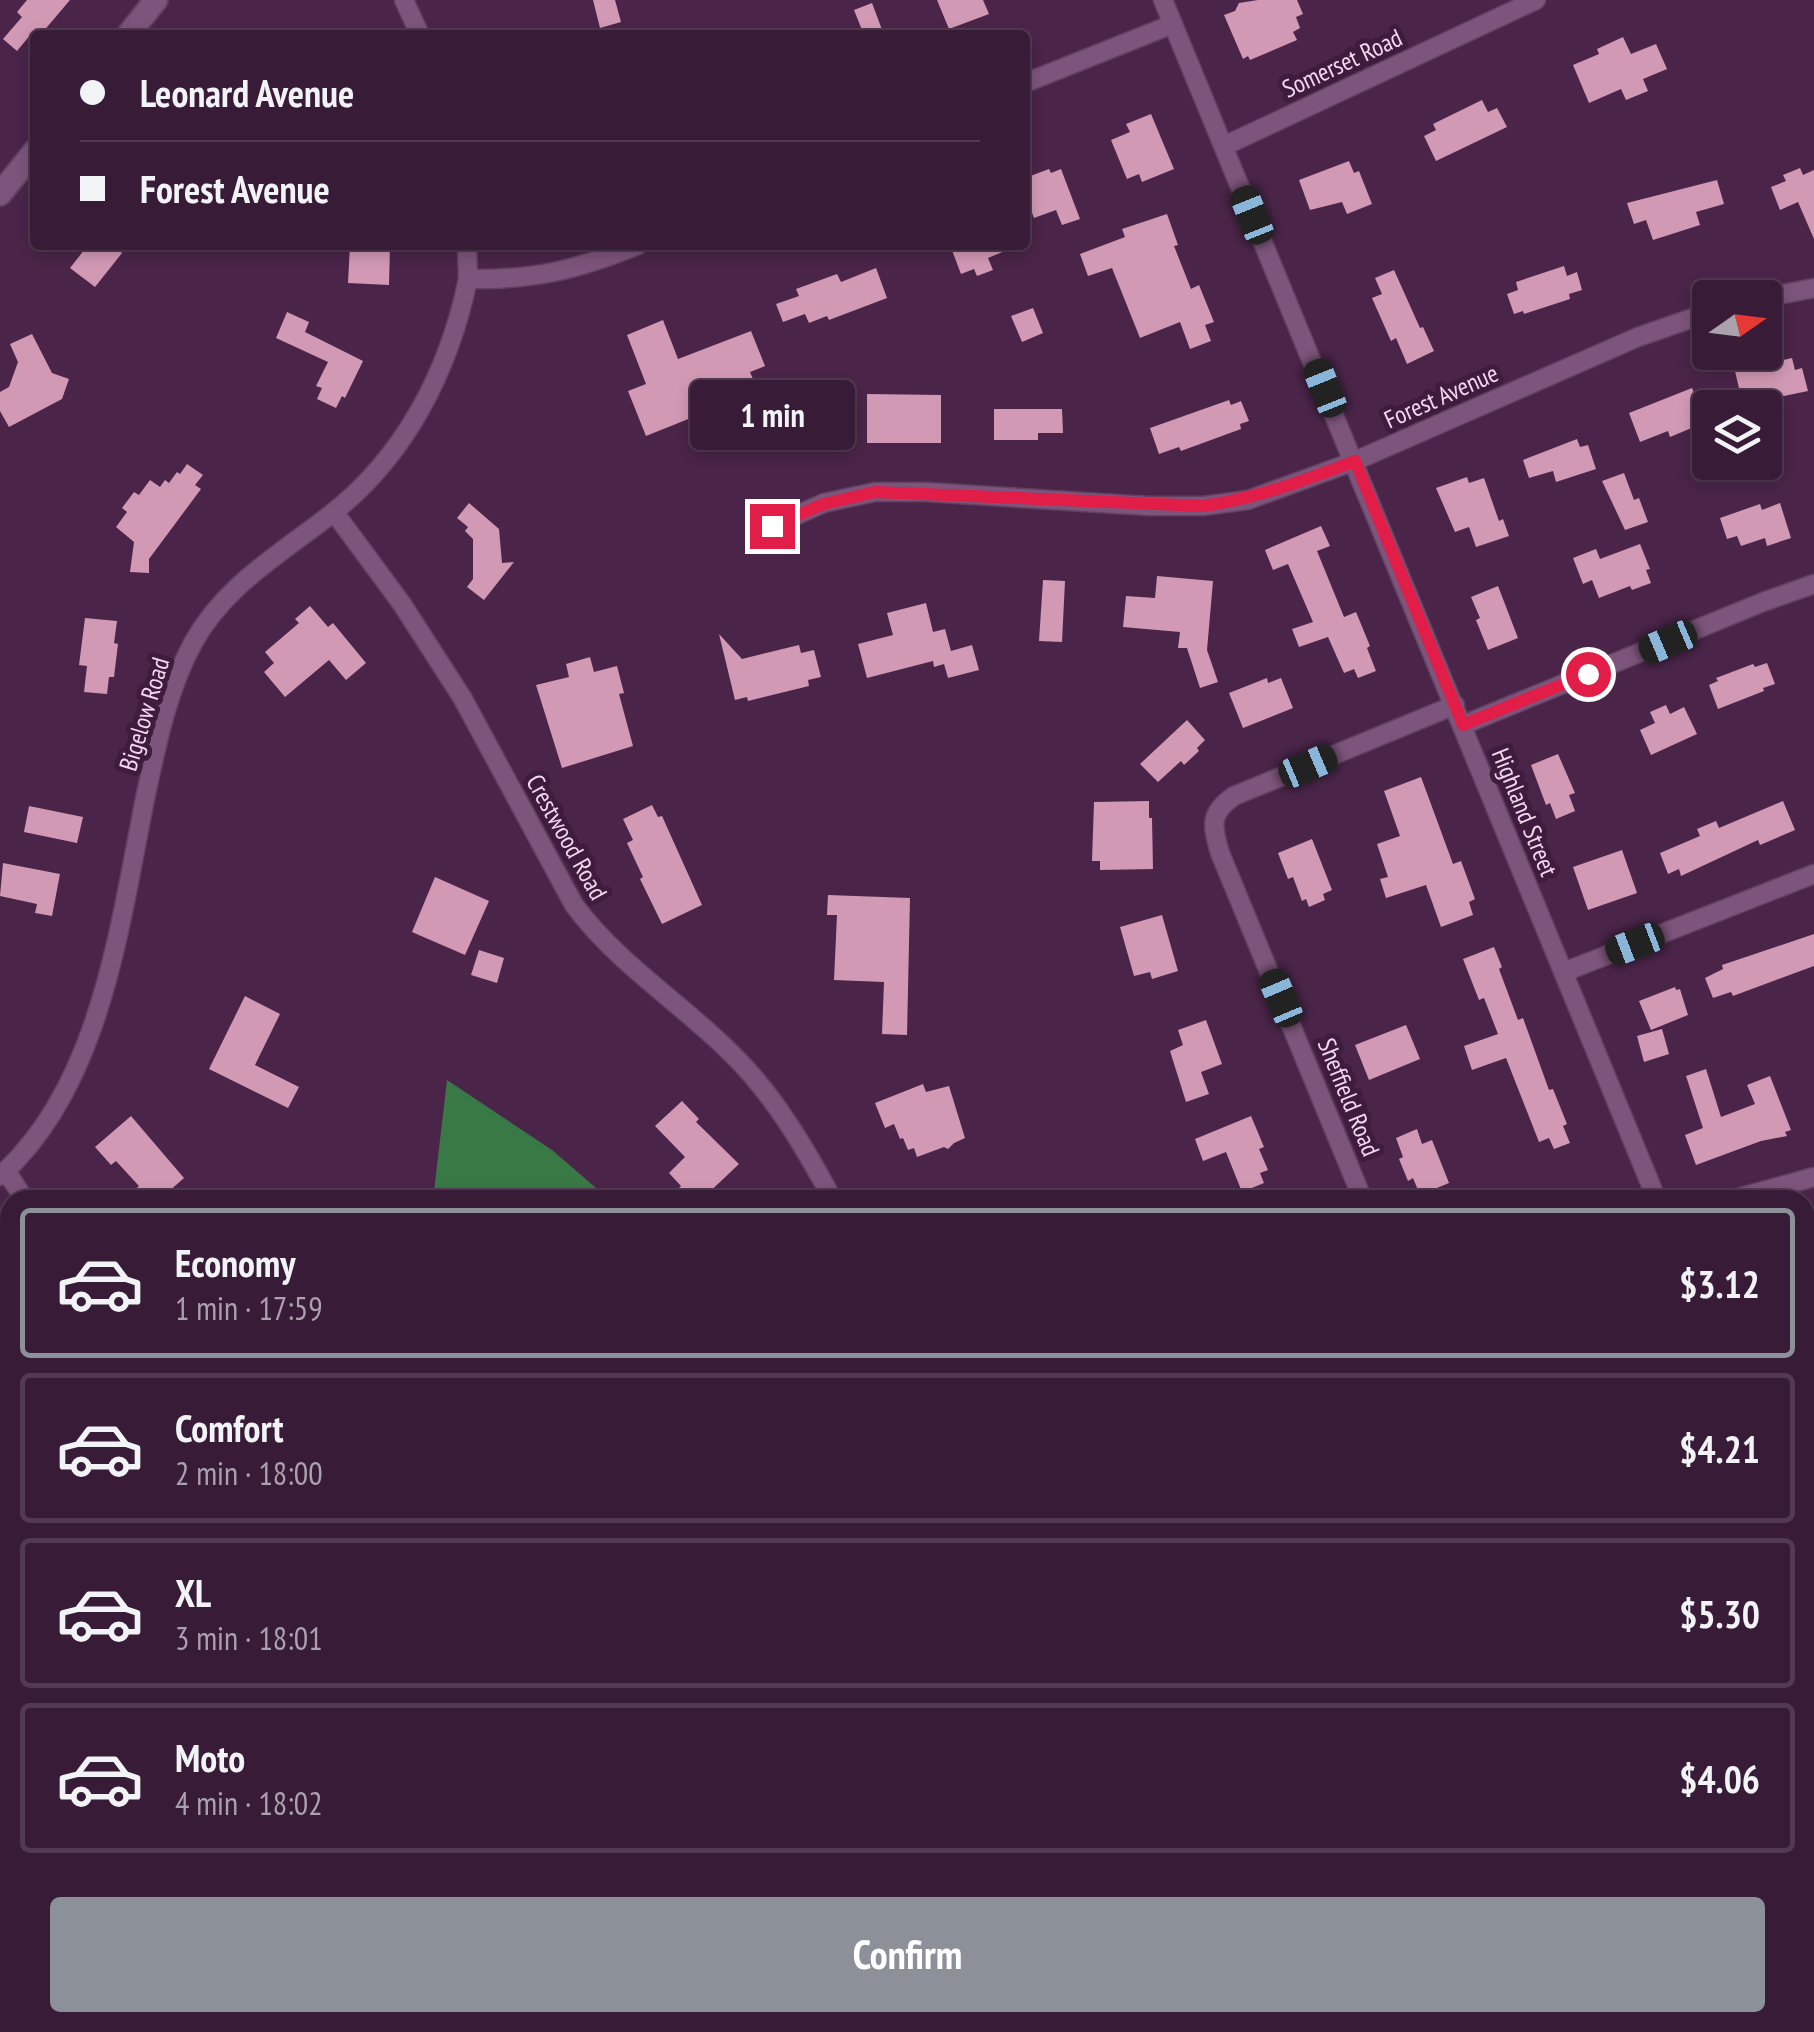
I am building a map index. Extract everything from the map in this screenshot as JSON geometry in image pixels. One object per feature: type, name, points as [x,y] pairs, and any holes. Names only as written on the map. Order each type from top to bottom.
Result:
[{"type":"street","points":[[404,0],[418,30]]},
{"type":"street","name":"Highland Street","points":[[1163,0],[1653,1190]]},
{"type":"street","name":"Somerset Road","points":[[1224,146],[1536,0]]},
{"type":"street","points":[[131,30],[145,4]]},
{"type":"street","points":[[1030,81],[1173,24]]},
{"type":"street","points":[[0,194],[30,157]]},
{"type":"street","name":"Bigelow Road","points":[[3,1174],[54,1113],[94,1026],[116,943],[162,726],[193,643],[232,590],[334,512],[389,459],[429,396],[459,324],[468,279],[467,250]]},
{"type":"street","points":[[468,279],[520,280],[559,272],[623,250]]},
{"type":"street","points":[[1782,294],[1814,288]]},
{"type":"street","name":"Forest Avenue","points":[[772,526],[824,504],[875,492],[1204,506],[1248,500],[1355,461],[1638,337],[1692,318]]},
{"type":"street","name":"Crestwood Road","points":[[334,512],[402,604],[464,699],[574,905],[625,963],[733,1055],[792,1130],[827,1190]]},
{"type":"street","points":[[1463,725],[1814,584]]},
{"type":"street","name":"Sheffield Road","points":[[1359,1190],[1220,854],[1214,820],[1219,806],[1234,796],[1455,705]]},
{"type":"street","points":[[1564,972],[1814,874]]},
{"type":"street","points":[[1767,1190],[1814,1177]]},
{"type":"green space","points":[[447,1080],[552,1150],[598,1190],[434,1190]]},
{"type":"building","points":[[27,0],[70,0],[45,30],[30,30],[17,51],[3,39],[22,17],[17,12]]},
{"type":"building","points":[[593,0],[615,0],[621,22],[600,28]]},
{"type":"building","points":[[937,0],[983,0],[989,14],[949,29]]},
{"type":"building","points":[[1297,0],[1303,14],[1296,17],[1300,28],[1293,32],[1297,40],[1250,60],[1248,56],[1243,59],[1224,15],[1235,11],[1239,3]]},
{"type":"building","points":[[872,3],[882,30],[862,30],[854,10]]},
{"type":"building","points":[[1623,37],[1631,54],[1656,44],[1667,69],[1643,79],[1648,91],[1626,100],[1621,89],[1589,103],[1573,65],[1599,54],[1597,49]]},
{"type":"building","points":[[1482,100],[1488,112],[1497,108],[1507,127],[1436,161],[1424,136],[1436,130],[1433,124]]},
{"type":"building","points":[[1151,114],[1174,169],[1142,182],[1139,174],[1127,179],[1111,140],[1130,132],[1126,124]]},
{"type":"building","points":[[1349,161],[1354,173],[1359,171],[1372,204],[1347,214],[1342,202],[1310,210],[1299,180]]},
{"type":"building","points":[[1800,168],[1803,175],[1814,170],[1814,239],[1798,202],[1780,210],[1771,187],[1786,181],[1783,175]]},
{"type":"building","points":[[1061,169],[1080,219],[1062,225],[1056,210],[1034,218],[1030,176]]},
{"type":"building","points":[[1717,180],[1724,204],[1696,212],[1700,225],[1653,240],[1646,220],[1634,224],[1627,203]]},
{"type":"building","points":[[1167,214],[1178,245],[1174,246],[1191,289],[1199,285],[1214,322],[1205,325],[1211,341],[1190,349],[1180,322],[1140,338],[1112,268],[1088,276],[1080,254],[1125,237],[1122,229]]},
{"type":"building","points":[[84,250],[122,253],[95,287],[70,268]]},
{"type":"building","points":[[350,250],[390,250],[389,285],[348,283]]},
{"type":"building","points":[[952,250],[1007,250],[988,258],[993,270],[977,276],[974,269],[961,274]]},
{"type":"building","points":[[1564,266],[1567,276],[1577,272],[1582,290],[1569,294],[1570,299],[1514,314],[1507,294],[1518,290],[1516,282]]},
{"type":"building","points":[[876,268],[887,298],[829,320],[827,316],[809,323],[805,314],[783,322],[776,304],[799,296],[796,289],[837,274],[841,282]]},
{"type":"building","points":[[1394,270],[1434,351],[1407,364],[1396,338],[1391,341],[1372,298],[1382,294],[1375,278]]},
{"type":"building","points":[[1033,308],[1043,333],[1022,342],[1011,316]]},
{"type":"building","points":[[287,312],[309,322],[305,332],[363,361],[336,408],[317,399],[322,388],[316,386],[328,362],[276,338]]},
{"type":"building","points":[[663,320],[678,359],[751,331],[765,366],[750,372],[758,391],[646,436],[628,391],[646,384],[627,335]]},
{"type":"building","points":[[32,334],[52,373],[69,379],[62,399],[9,427],[0,411],[0,392],[9,387],[18,362],[10,344]]},
{"type":"building","points":[[1792,358],[1795,370],[1802,368],[1808,391],[1782,396],[1782,390],[1739,390],[1735,371],[1782,370],[1782,360]]},
{"type":"building","points":[[1693,390],[1692,428],[1670,437],[1668,431],[1640,442],[1629,413]]},
{"type":"building","points":[[867,394],[941,395],[941,443],[867,443]]},
{"type":"building","points":[[1229,400],[1231,405],[1241,401],[1249,421],[1240,424],[1241,429],[1181,451],[1179,447],[1159,454],[1150,428]]},
{"type":"building","points":[[994,409],[1062,409],[1063,433],[1038,433],[1038,440],[994,440]]},
{"type":"building","points":[[1577,439],[1580,447],[1588,445],[1596,469],[1556,482],[1553,471],[1529,478],[1523,460]]},
{"type":"building","points":[[187,464],[203,475],[195,485],[201,489],[149,559],[149,573],[130,572],[134,542],[116,527],[127,512],[122,508],[150,480],[160,487],[177,472],[180,474]]},
{"type":"building","points":[[1624,473],[1648,522],[1625,530],[1602,481]]},
{"type":"building","points":[[1467,477],[1469,483],[1484,478],[1499,521],[1503,519],[1509,536],[1476,547],[1469,527],[1455,532],[1436,488]]},
{"type":"building","points":[[469,503],[499,529],[502,563],[514,562],[484,600],[467,587],[473,579],[473,539],[465,531],[468,527],[457,518]]},
{"type":"building","points":[[1780,503],[1791,538],[1767,546],[1765,538],[1741,546],[1737,536],[1727,539],[1720,518],[1760,504],[1762,510]]},
{"type":"building","points":[[1321,526],[1330,546],[1317,551],[1344,617],[1356,612],[1370,646],[1367,648],[1376,671],[1358,678],[1354,669],[1344,673],[1328,637],[1299,647],[1292,629],[1313,622],[1288,564],[1273,570],[1265,550]]},
{"type":"building","points":[[1640,544],[1651,583],[1599,598],[1592,580],[1583,584],[1573,558],[1596,549],[1600,559]]},
{"type":"building","points":[[1157,576],[1213,581],[1207,650],[1218,682],[1200,688],[1187,648],[1178,648],[1180,632],[1123,627],[1126,596],[1155,598]]},
{"type":"building","points":[[1043,580],[1065,581],[1062,642],[1039,641]]},
{"type":"building","points":[[1498,586],[1518,638],[1488,650],[1471,597]]},
{"type":"building","points":[[926,603],[933,632],[945,629],[951,651],[972,645],[979,670],[948,678],[944,664],[934,667],[933,661],[867,678],[858,644],[893,635],[887,613]]},
{"type":"building","points":[[310,606],[328,627],[333,623],[366,663],[346,680],[329,660],[285,697],[264,672],[274,663],[265,652],[299,623],[295,619]]},
{"type":"building","points":[[85,618],[117,621],[114,677],[109,677],[107,694],[84,692],[87,666],[79,665]]},
{"type":"building","points":[[719,634],[742,659],[799,645],[801,653],[814,650],[821,677],[808,680],[809,686],[748,701],[747,697],[735,700]]},
{"type":"building","points":[[590,657],[594,672],[617,666],[624,693],[619,694],[633,746],[562,768],[536,685],[569,677],[566,664]]},
{"type":"building","points":[[1767,663],[1775,684],[1718,709],[1709,685],[1718,681],[1716,678]]},
{"type":"building","points":[[1267,678],[1268,683],[1281,678],[1293,708],[1243,728],[1229,693]]},
{"type":"building","points":[[1666,705],[1670,714],[1684,707],[1697,734],[1651,755],[1640,730],[1655,723],[1650,712]]},
{"type":"building","points":[[1187,720],[1205,740],[1184,765],[1181,761],[1158,782],[1140,764]]},
{"type":"building","points":[[1558,754],[1575,793],[1569,795],[1575,811],[1556,819],[1550,803],[1546,805],[1531,765]]},
{"type":"building","points":[[1421,777],[1453,864],[1461,861],[1475,899],[1469,902],[1473,915],[1441,927],[1426,885],[1386,898],[1380,879],[1388,877],[1377,844],[1400,836],[1384,791]]},
{"type":"building","points":[[1149,801],[1153,869],[1100,870],[1100,861],[1092,861],[1094,802]]},
{"type":"building","points":[[1783,801],[1795,830],[1760,845],[1758,840],[1681,876],[1679,869],[1668,874],[1660,853],[1700,836],[1697,829],[1716,821],[1719,828]]},
{"type":"building","points":[[652,805],[658,817],[662,816],[702,905],[662,924],[640,879],[643,877],[627,843],[633,840],[623,819]]},
{"type":"building","points":[[29,806],[83,817],[77,843],[24,832]]},
{"type":"building","points":[[1312,839],[1332,890],[1323,894],[1325,900],[1309,907],[1306,899],[1302,901],[1293,877],[1288,879],[1278,853]]},
{"type":"building","points":[[1622,850],[1637,893],[1588,910],[1573,867]]},
{"type":"building","points":[[3,863],[60,874],[52,916],[35,913],[37,904],[0,896]]},
{"type":"building","points":[[435,877],[489,901],[465,955],[412,932]]},
{"type":"building","points":[[828,895],[910,898],[907,1035],[882,1034],[884,982],[834,980],[837,915],[827,915]]},
{"type":"building","points":[[1162,915],[1178,971],[1152,979],[1150,972],[1134,976],[1120,927]]},
{"type":"building","points":[[1814,934],[1814,966],[1733,996],[1731,992],[1713,998],[1705,978],[1723,969],[1722,965]]},
{"type":"building","points":[[1494,947],[1518,1020],[1523,1018],[1549,1090],[1553,1089],[1567,1124],[1563,1126],[1570,1143],[1554,1149],[1549,1138],[1539,1142],[1506,1058],[1472,1070],[1464,1046],[1498,1034],[1463,959]]},
{"type":"building","points":[[479,950],[504,958],[497,983],[471,975]]},
{"type":"building","points":[[1675,987],[1680,989],[1688,1015],[1651,1030],[1639,1001]]},
{"type":"building","points":[[245,996],[280,1014],[255,1065],[299,1087],[288,1108],[209,1069]]},
{"type":"building","points":[[1206,1020],[1222,1064],[1201,1072],[1209,1094],[1186,1102],[1170,1051],[1183,1045],[1178,1030]]},
{"type":"building","points":[[1406,1025],[1420,1059],[1369,1080],[1355,1045]]},
{"type":"building","points":[[1662,1029],[1669,1054],[1644,1062],[1637,1036]]},
{"type":"building","points":[[1706,1069],[1721,1117],[1755,1104],[1747,1085],[1770,1076],[1791,1130],[1785,1132],[1787,1136],[1761,1141],[1696,1165],[1685,1135],[1703,1128],[1686,1076]]},
{"type":"building","points":[[923,1084],[926,1092],[949,1086],[965,1138],[948,1149],[917,1157],[914,1148],[908,1150],[903,1138],[900,1139],[894,1124],[885,1128],[875,1103]]},
{"type":"building","points":[[682,1101],[699,1119],[696,1122],[739,1164],[712,1190],[677,1190],[681,1186],[669,1173],[685,1157],[655,1126]]},
{"type":"building","points":[[131,1116],[184,1178],[170,1190],[134,1190],[139,1186],[116,1161],[111,1165],[95,1147]]},
{"type":"building","points":[[1251,1116],[1264,1147],[1259,1149],[1268,1170],[1260,1173],[1264,1183],[1241,1190],[1226,1152],[1203,1161],[1195,1139]]},
{"type":"building","points":[[1417,1129],[1422,1144],[1432,1140],[1449,1183],[1432,1190],[1418,1190],[1413,1178],[1408,1181],[1396,1138]]},
{"type":"route","points":[[772,526],[824,504],[875,492],[1204,506],[1248,500],[1285,489],[1355,461],[1463,725],[1588,674]]}]
